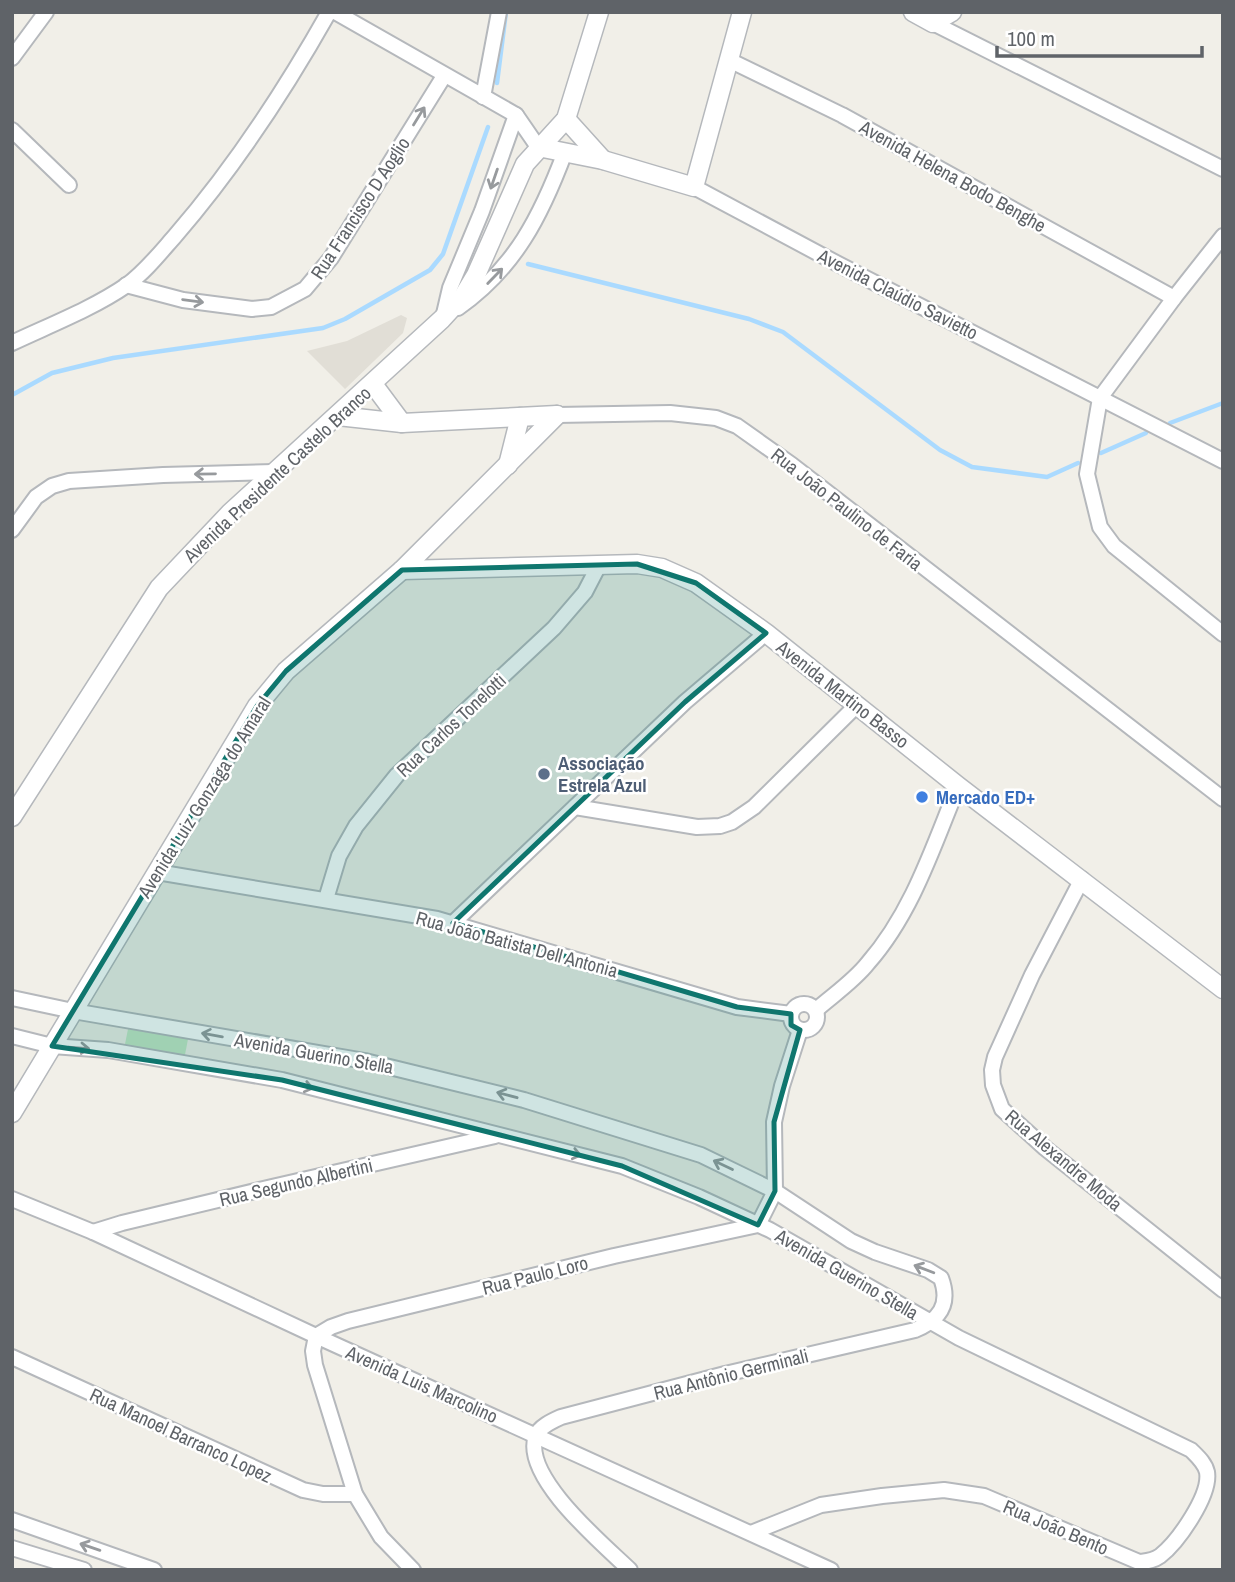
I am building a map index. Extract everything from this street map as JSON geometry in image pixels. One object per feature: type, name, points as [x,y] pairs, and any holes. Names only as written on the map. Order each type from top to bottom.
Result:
[{"type":"street","points":[[12,58],[46,12]]},
{"type":"street","points":[[12,343],[127,285],[149,265],[202,205],[282,90],[329,12]]},
{"type":"street","points":[[335,12],[516,115],[538,147]]},
{"type":"street","points":[[483,97],[499,12]]},
{"type":"street","name":"Avenida Presidente Castelo Branco","points":[[12,817],[159,588],[200,542],[442,319],[470,285],[524,164],[566,119],[598,12]]},
{"type":"street","points":[[694,187],[742,12]]},
{"type":"street","points":[[913,12],[1223,169]]},
{"type":"street","points":[[933,23],[952,12]]},
{"type":"street","name":"Avenida Helena Bodo Benghe","points":[[729,60],[842,115],[1174,298]]},
{"type":"street","name":"Rua Francisco D Aoglio","points":[[127,285],[183,300],[252,309],[271,307],[305,289],[331,258],[444,76]]},
{"type":"street","points":[[442,319],[450,288],[482,211],[516,115]]},
{"type":"street","points":[[566,119],[603,160]]},
{"type":"street","points":[[12,130],[69,184]]},
{"type":"street","name":"Avenida Claúdio Savietto","points":[[538,147],[603,160],[694,187],[840,265],[1223,461]]},
{"type":"street","name":"Avenida Presidente Castelo Branco","points":[[442,319],[476,295],[523,243],[540,213],[565,152]]},
{"type":"street","points":[[1223,236],[1100,398],[1087,474],[1100,527],[1114,546],[1223,634]]},
{"type":"street","points":[[373,384],[402,423]]},
{"type":"street","name":"Rua João Paulino de Faria","points":[[338,416],[402,423],[557,415],[670,413],[716,418],[737,426],[792,465],[1223,799]]},
{"type":"street","name":"Avenida Luiz Gonzaga do Amaral","points":[[12,1113],[257,706],[286,671],[402,570],[557,415]]},
{"type":"street","points":[[508,465],[520,417]]},
{"type":"street","points":[[12,530],[36,497],[52,486],[69,481],[274,472]]},
{"type":"street","name":"Avenida Martino Basso","points":[[402,570],[637,564],[662,568],[696,583],[766,633],[958,786],[1223,989]]},
{"type":"street","name":"Rua Carlos Tonelotti","points":[[326,899],[339,856],[350,836],[397,775],[554,628],[584,592],[599,565]]},
{"type":"street","points":[[453,923],[685,702],[766,633]]},
{"type":"street","points":[[575,807],[697,827],[720,826],[732,822],[754,807],[857,705]]},
{"type":"street","points":[[816,1010],[867,966],[886,941],[925,869],[958,786]]},
{"type":"street","name":"Rua João Batista Dell Antonia","points":[[157,872],[453,923],[737,1007],[791,1014]]},
{"type":"street","name":"Rua Alexandre Moda","points":[[1082,879],[1032,975],[995,1057],[992,1070],[995,1096],[1002,1109],[1045,1148],[1223,1290]]},
{"type":"street","name":"Avenida Guerino Stella","points":[[12,998],[365,1061],[445,1079],[524,1100],[701,1155],[775,1191],[851,1241],[928,1270],[941,1278],[944,1287],[943,1304],[932,1323],[758,1225],[699,1197],[622,1166],[282,1080],[108,1051],[52,1046],[12,1036]]},
{"type":"street","points":[[810,1005],[816,1010],[818,1019],[813,1027],[800,1030],[793,1024],[791,1014],[795,1007],[810,1005]]},
{"type":"street","points":[[758,1225],[775,1191],[774,1122],[800,1030]]},
{"type":"street","name":"Rua Segundo Albertini","points":[[93,1232],[209,1202],[500,1135]]},
{"type":"street","name":"Avenida Luis Marcolino","points":[[12,1199],[93,1232],[831,1570]]},
{"type":"street","name":"Rua Paulo Loro","points":[[316,1336],[348,1321],[614,1255],[758,1225]]},
{"type":"street","name":"Rua Antônio Germinali","points":[[536,1435],[547,1423],[561,1417],[725,1374],[915,1330],[932,1323]]},
{"type":"street","name":"Rua João Bento","points":[[751,1533],[821,1505],[944,1490],[984,1496],[1139,1562],[1159,1557],[1179,1537],[1208,1482],[1207,1468],[1191,1450],[932,1323]]},
{"type":"street","points":[[316,1336],[313,1351],[315,1365],[355,1494],[381,1537],[413,1570]]},
{"type":"street","name":"Rua Manoel Barranco Lopez","points":[[12,1357],[303,1490],[323,1494],[355,1494]]},
{"type":"street","points":[[536,1435],[534,1452],[540,1472],[558,1497],[630,1570]]},
{"type":"street","points":[[12,1520],[155,1570]]},
{"type":"street","points":[[12,1548],[84,1570]]},
{"type":"highlighted area","points":[[637,564],[696,583],[766,633],[685,702],[453,923],[737,1007],[791,1014],[791,1025],[800,1030],[774,1122],[775,1191],[758,1225],[622,1166],[500,1135],[282,1080],[52,1046],[257,706],[286,671],[402,570]]},
{"type":"shaded area","points":[[401,315],[407,318],[403,333],[345,389],[307,351],[347,341]]},
{"type":"green space","points":[[128,1029],[188,1039],[184,1060],[124,1049]]},
{"type":"waterway","points":[[497,83],[506,12]]},
{"type":"waterway","points":[[12,395],[52,373],[113,358],[323,328],[345,319],[430,270],[443,254],[488,127]]},
{"type":"waterway","points":[[528,264],[749,319],[783,332],[940,450],[972,467],[1047,477],[1078,463]]},
{"type":"waterway","points":[[1170,423],[1223,403]]},
{"type":"waterway","points":[[1101,453],[1146,433]]},
{"type":"place","name":"Associação Estrela Azul","points":[[544,774]]},
{"type":"place","name":"Mercado ED+","points":[[922,797]]}]
